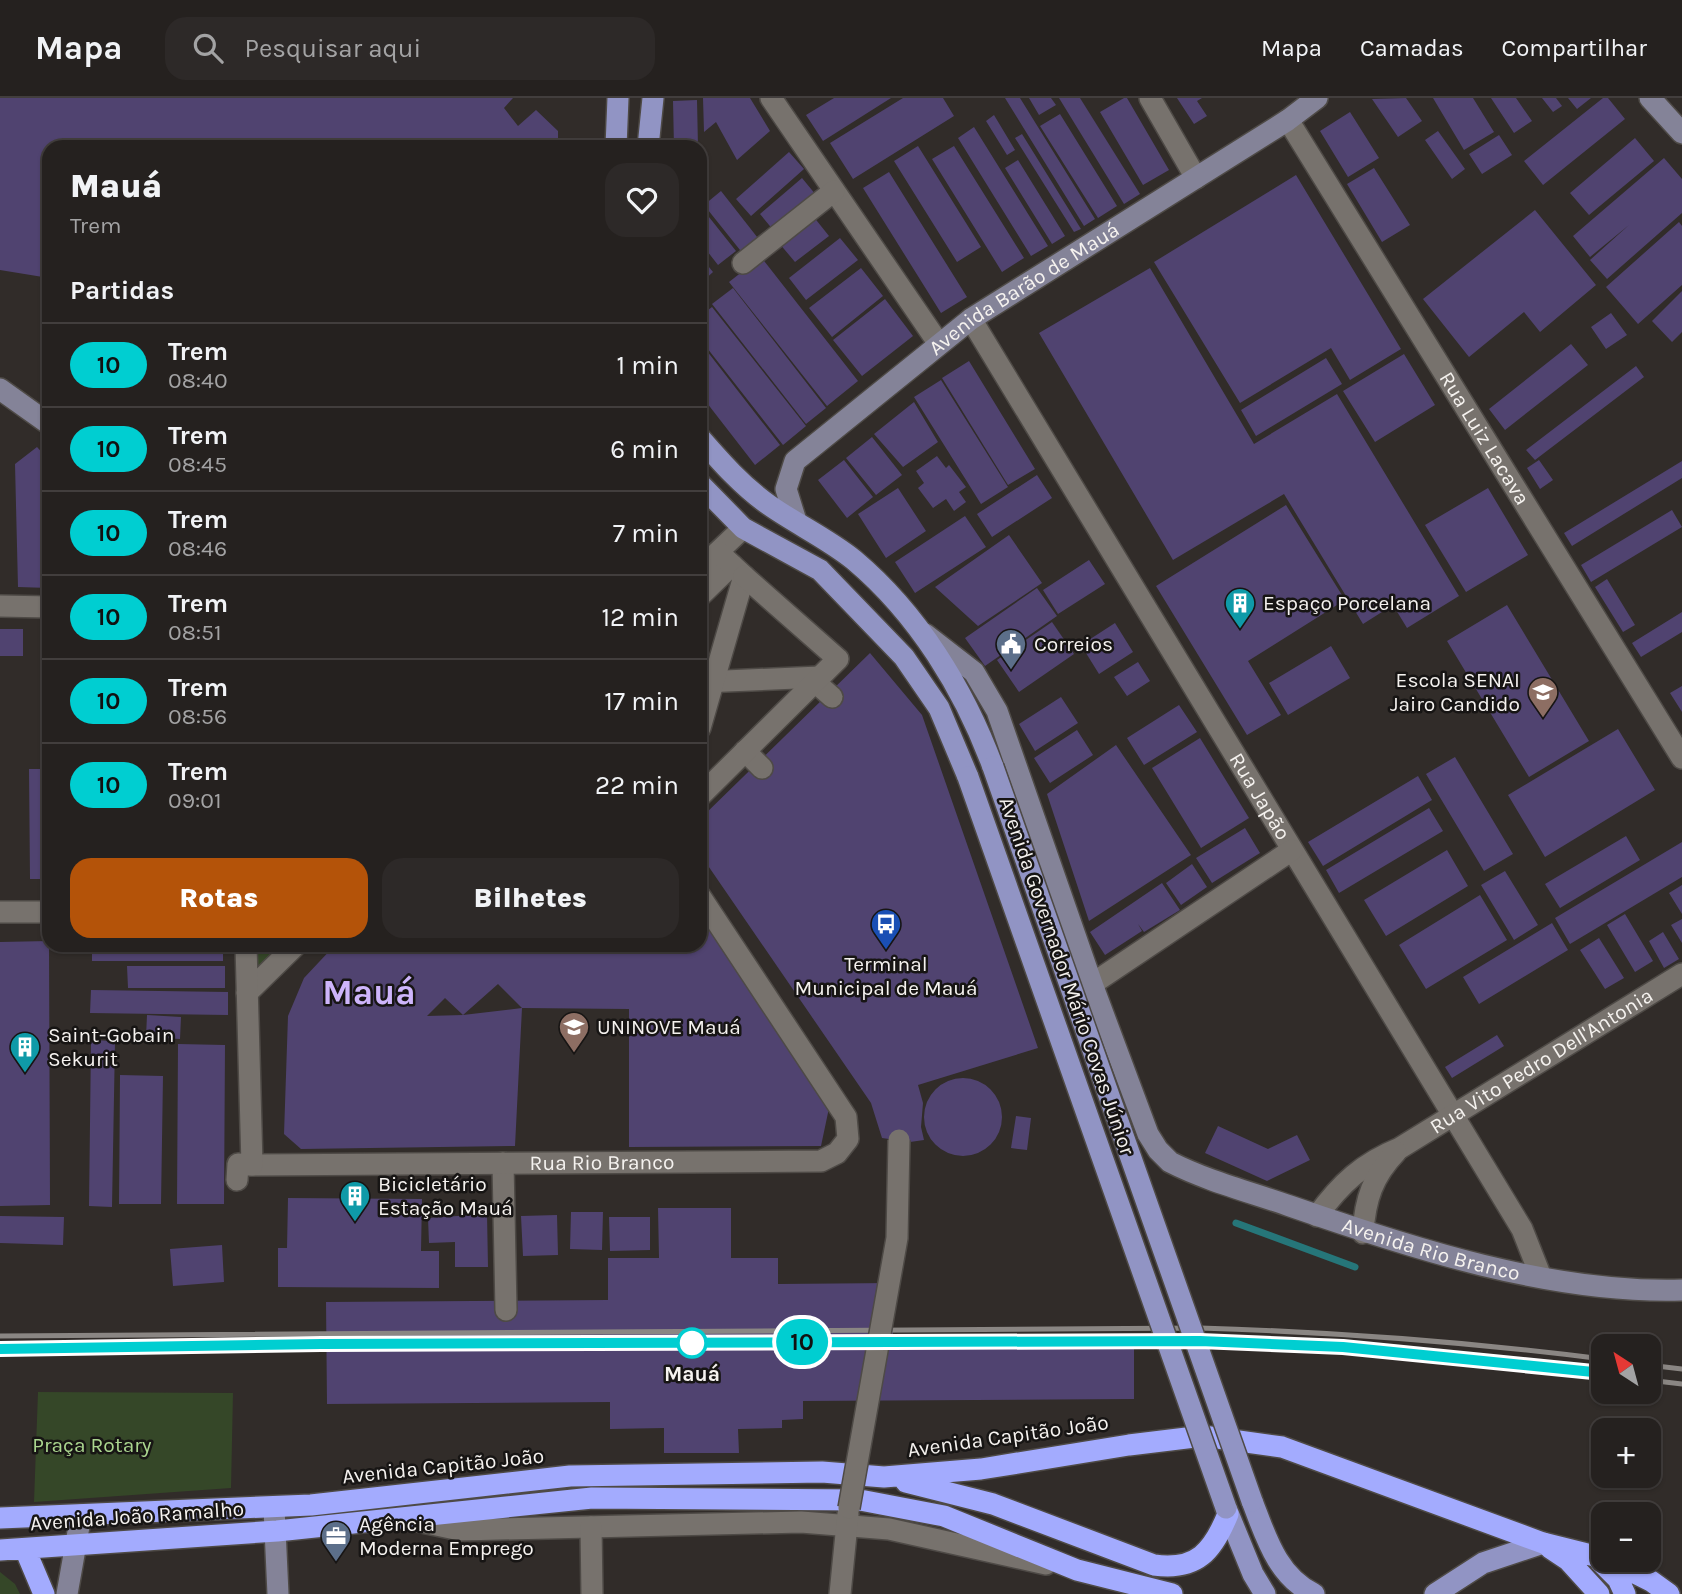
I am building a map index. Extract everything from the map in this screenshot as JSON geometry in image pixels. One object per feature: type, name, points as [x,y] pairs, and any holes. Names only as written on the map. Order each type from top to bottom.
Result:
[{"type":"highway","name":"Avenida Capitão João","points":[[274,1508],[570,1476],[822,1472],[884,1477],[981,1469],[1203,1437],[1243,1440],[1318,1459],[1542,1543],[1591,1554]]},
{"type":"highway","points":[[884,1477],[993,1504],[1154,1565],[1171,1568],[1190,1563],[1208,1551],[1227,1511]]},
{"type":"highway","points":[[276,1531],[592,1498],[860,1500],[944,1516],[1077,1570],[1172,1594]]},
{"type":"highway","name":"Avenida João Ramalho","points":[[0,1518],[274,1508]]},
{"type":"highway","name":"Avenida João Ramalho","points":[[0,1550],[276,1531]]},
{"type":"highway","points":[[1542,1543],[1568,1560],[1599,1594]]},
{"type":"highway","points":[[25,1549],[44,1594]]},
{"type":"highway","points":[[1611,1572],[1625,1594]]},
{"type":"highway","name":"Avenida Capitão João","points":[[1635,1572],[1669,1594]]},
{"type":"main road","points":[[616,140],[618,98]]},
{"type":"main road","points":[[649,140],[653,98]]},
{"type":"main road","name":"Avenida Barão de Mauá","points":[[796,521],[786,489],[795,461],[971,318],[1288,121],[1317,98]]},
{"type":"main road","points":[[1650,98],[1682,133]]},
{"type":"main road","points":[[0,389],[42,419]]},
{"type":"main road","name":"Avenida Governador Mário Covas Júnior","points":[[707,445],[754,494],[852,559],[876,580],[915,626],[953,678],[978,728],[993,767],[1252,1501],[1278,1562],[1302,1588],[1314,1594]]},
{"type":"main road","name":"Avenida Governador Mário Covas Júnior","points":[[707,491],[743,528],[820,570],[904,657],[939,708],[968,777],[1227,1511],[1253,1574],[1265,1594]]},
{"type":"main road","name":"Avenida Rio Branco","points":[[915,626],[974,672],[987,689],[1006,732],[1092,984],[1148,1134],[1158,1150],[1187,1170],[1363,1233],[1449,1258],[1541,1277],[1682,1290]]},
{"type":"main road","points":[[274,1508],[278,1594]]},
{"type":"main road","points":[[67,1594],[80,1515]]},
{"type":"main road","points":[[1435,1594],[1483,1563],[1542,1543]]},
{"type":"street","points":[[771,98],[939,344]]},
{"type":"street","points":[[1150,98],[1196,178]]},
{"type":"street","name":"Rua Luiz Lacava","points":[[1288,121],[1682,758]]},
{"type":"street","points":[[743,263],[834,191]]},
{"type":"street","name":"Rua Japão","points":[[971,318],[1522,1229],[1541,1277]]},
{"type":"street","points":[[743,528],[731,564],[707,682],[818,679]]},
{"type":"street","points":[[707,568],[731,564]]},
{"type":"street","points":[[707,589],[731,564]]},
{"type":"street","points":[[707,789],[838,659],[731,564]]},
{"type":"street","points":[[0,606],[42,607]]},
{"type":"street","points":[[818,679],[832,697]]},
{"type":"street","points":[[745,751],[762,768]]},
{"type":"street","points":[[1092,984],[1292,850]]},
{"type":"street","name":"Rua Rio Branco","points":[[247,993],[244,1172],[503,1163],[821,1161],[843,1147],[848,1139],[846,1116],[707,907]]},
{"type":"street","points":[[0,912],[42,912]]},
{"type":"street","points":[[246,952],[247,993]]},
{"type":"street","points":[[247,993],[289,952]]},
{"type":"street","name":"Rua Vito Pedro Dell'Antonia","points":[[1318,1216],[1350,1176],[1373,1159],[1400,1148],[1682,974]]},
{"type":"street","points":[[840,1586],[847,1517],[897,1238],[899,1140]]},
{"type":"street","name":"Rua Vito Pedro Dell'Antonia","points":[[1363,1233],[1364,1209],[1375,1179],[1400,1148]]},
{"type":"street","points":[[503,1163],[506,1310]]},
{"type":"street","points":[[403,1518],[460,1530],[801,1522],[847,1517],[1077,1570]]},
{"type":"street","points":[[591,1527],[592,1594]]},
{"type":"green space","points":[[251,952],[280,952],[251,980]]},
{"type":"green space","name":"Praça Rotary","points":[[38,1392],[233,1393],[231,1488],[34,1502]]},
{"type":"green space","points":[[0,1572],[15,1584],[20,1594],[0,1594]]},
{"type":"building","points":[[0,98],[513,98],[504,108],[518,126],[536,110],[558,131],[558,140],[42,140],[42,277],[0,270]]},
{"type":"building","points":[[703,98],[750,98],[770,131],[737,160],[716,122],[704,132]]},
{"type":"building","points":[[834,98],[891,98],[823,141],[806,115]]},
{"type":"building","points":[[903,98],[943,98],[954,116],[853,179],[830,143]]},
{"type":"building","points":[[1005,98],[1020,98],[1095,219],[1084,226]]},
{"type":"building","points":[[1029,98],[1051,98],[1056,105],[1039,115]]},
{"type":"building","points":[[1059,98],[1080,98],[1140,194],[1124,204]]},
{"type":"building","points":[[1127,98],[1169,170],[1143,185],[1100,112]]},
{"type":"building","points":[[1177,98],[1202,98],[1197,101],[1207,116],[1194,124]]},
{"type":"building","points":[[1406,98],[1422,121],[1398,137],[1372,99]]},
{"type":"building","points":[[1433,98],[1473,98],[1494,132],[1464,150]]},
{"type":"building","points":[[1491,98],[1516,98],[1532,121],[1514,133]]},
{"type":"building","points":[[1542,98],[1556,98],[1562,106],[1553,112]]},
{"type":"building","points":[[1568,98],[1591,98],[1577,109]]},
{"type":"building","points":[[1603,98],[1608,98],[1625,119],[1543,185],[1524,161]]},
{"type":"building","points":[[697,100],[698,140],[674,140],[673,101]]},
{"type":"building","points":[[1350,112],[1379,158],[1348,177],[1320,131]]},
{"type":"building","points":[[1060,114],[1117,206],[1098,218],[1040,126]]},
{"type":"building","points":[[994,115],[1015,150],[1007,155],[986,121]]},
{"type":"building","points":[[974,127],[1048,246],[1031,256],[958,138]]},
{"type":"building","points":[[1438,131],[1465,169],[1452,179],[1425,140]]},
{"type":"building","points":[[1022,134],[1081,229],[1074,232],[1015,138]]},
{"type":"building","points":[[1499,135],[1512,155],[1482,174],[1469,154]]},
{"type":"building","points":[[1635,138],[1654,161],[1589,215],[1570,193]]},
{"type":"building","points":[[918,146],[981,247],[957,262],[894,161]]},
{"type":"building","points":[[954,146],[1024,258],[1002,272],[932,159]]},
{"type":"building","points":[[789,152],[804,169],[751,216],[736,199]]},
{"type":"building","points":[[1664,158],[1682,179],[1682,213],[1607,279],[1590,260],[1629,225],[1590,257],[1573,236]]},
{"type":"building","points":[[1018,160],[1065,236],[1052,244],[1005,168]]},
{"type":"building","points":[[1374,168],[1410,225],[1382,242],[1347,184]]},
{"type":"building","points":[[889,172],[967,297],[941,313],[863,188]]},
{"type":"building","points":[[1296,175],[1401,349],[1350,380],[1331,348],[1240,403],[1154,262]]},
{"type":"building","points":[[802,178],[816,195],[774,231],[760,214]]},
{"type":"building","points":[[721,191],[761,242],[744,255],[707,209],[707,203]]},
{"type":"building","points":[[1535,210],[1596,285],[1540,332],[1524,312],[1469,357],[1423,299]]},
{"type":"building","points":[[707,215],[736,251],[718,265],[707,251]]},
{"type":"building","points":[[813,216],[829,236],[795,262],[779,243]]},
{"type":"building","points":[[1679,222],[1682,226],[1682,285],[1638,324],[1606,287]]},
{"type":"building","points":[[840,238],[858,260],[806,300],[789,278]]},
{"type":"building","points":[[761,257],[858,381],[827,406],[729,282]]},
{"type":"building","points":[[707,265],[713,272],[707,278]]},
{"type":"building","points":[[861,268],[883,296],[832,337],[809,308]]},
{"type":"building","points":[[1150,268],[1254,444],[1337,394],[1459,596],[1407,628],[1393,605],[1363,624],[1284,494],[1173,560],[1039,333]]},
{"type":"building","points":[[733,288],[826,408],[806,424],[712,304]]},
{"type":"building","points":[[1682,291],[1682,332],[1672,342],[1652,321]]},
{"type":"building","points":[[885,299],[913,336],[862,376],[833,340]]},
{"type":"building","points":[[712,307],[806,426],[783,445],[707,348],[707,311]]},
{"type":"building","points":[[1611,313],[1627,335],[1606,349],[1591,327]]},
{"type":"building","points":[[1571,344],[1588,365],[1505,430],[1489,409]]},
{"type":"building","points":[[707,351],[780,445],[755,465],[707,403]]},
{"type":"building","points":[[1404,354],[1435,405],[1375,442],[1343,391]]},
{"type":"building","points":[[1326,358],[1342,384],[1256,436],[1241,410]]},
{"type":"building","points":[[969,361],[1035,469],[1008,485],[942,378]]},
{"type":"building","points":[[1636,366],[1644,377],[1535,460],[1526,450]]},
{"type":"building","points":[[941,380],[1008,487],[981,504],[914,397]]},
{"type":"building","points":[[914,402],[938,442],[903,467],[874,434]]},
{"type":"building","points":[[872,437],[902,475],[876,495],[846,458]]},
{"type":"building","points":[[37,447],[42,452],[42,588],[18,587],[15,464]]},
{"type":"building","points":[[937,456],[946,468],[949,465],[966,487],[959,492],[966,502],[954,511],[946,499],[933,508],[918,488],[924,483],[916,471]]},
{"type":"building","points":[[844,460],[873,497],[847,518],[818,480]]},
{"type":"building","points":[[1539,460],[1553,480],[1540,489],[1527,468]]},
{"type":"building","points":[[1682,461],[1682,478],[1572,546],[1564,533]]},
{"type":"building","points":[[1037,475],[1052,498],[992,537],[977,514]]},
{"type":"building","points":[[898,488],[926,531],[886,558],[858,514]]},
{"type":"building","points":[[1488,488],[1528,555],[1466,592],[1425,525]]},
{"type":"building","name":"Espaço Porcelana","points":[[1286,505],[1345,600],[1248,661],[1281,715],[1247,735],[1156,586]]},
{"type":"building","points":[[1672,510],[1682,527],[1591,582],[1581,565]]},
{"type":"building","points":[[965,516],[986,547],[915,593],[895,562]]},
{"type":"building","points":[[1009,535],[1042,583],[978,626],[935,587]]},
{"type":"building","points":[[1089,560],[1105,584],[1058,614],[1043,590]]},
{"type":"building","points":[[1607,579],[1635,625],[1623,632],[1595,587]]},
{"type":"building","points":[[1037,588],[1057,616],[985,666],[965,638]]},
{"type":"building","points":[[1507,605],[1589,741],[1529,777],[1447,641]]},
{"type":"building","points":[[1682,612],[1682,632],[1641,657],[1632,643]]},
{"type":"building","points":[[1052,622],[1074,654],[1019,692],[997,660]]},
{"type":"building","points":[[1115,623],[1133,652],[1099,674],[1081,645]]},
{"type":"building","points":[[0,629],[23,629],[23,656],[0,656]]},
{"type":"building","points":[[1331,646],[1350,678],[1288,715],[1269,683]]},
{"type":"building","name":"Terminal Municipal de Mauá","points":[[870,653],[922,715],[1038,1048],[918,1085],[923,1103],[921,1127],[924,1140],[910,1142],[882,1138],[871,1103],[707,864],[707,812]]},
{"type":"building","points":[[1138,662],[1150,681],[1127,696],[1114,677]]},
{"type":"building","points":[[1682,686],[1682,712],[1670,693]]},
{"type":"building","points":[[1061,697],[1078,723],[1035,751],[1019,724]]},
{"type":"building","points":[[1179,705],[1197,732],[1144,765],[1127,738]]},
{"type":"building","points":[[1618,729],[1655,790],[1545,857],[1508,795]]},
{"type":"building","points":[[1077,730],[1093,755],[1050,783],[1034,758]]},
{"type":"building","points":[[1200,738],[1249,818],[1201,848],[1152,768]]},
{"type":"building","points":[[1116,745],[1191,855],[1089,921],[1047,794]]},
{"type":"building","points":[[1455,757],[1513,854],[1484,871],[1426,774]]},
{"type":"building","points":[[29,769],[42,769],[42,879],[30,879]]},
{"type":"building","points":[[1418,776],[1432,800],[1323,866],[1308,842]]},
{"type":"building","points":[[1429,808],[1443,831],[1339,893],[1326,870]]},
{"type":"building","points":[[1245,828],[1260,853],[1212,883],[1196,858]]},
{"type":"building","points":[[1626,836],[1640,860],[1560,908],[1545,884]]},
{"type":"building","points":[[1682,842],[1682,877],[1570,944],[1555,918]]},
{"type":"building","points":[[1447,850],[1468,886],[1386,936],[1364,900]]},
{"type":"building","points":[[1192,864],[1207,887],[1181,905],[1166,883]]},
{"type":"building","points":[[1505,871],[1538,925],[1514,940],[1481,885]]},
{"type":"building","points":[[1162,883],[1180,910],[1144,932],[1138,924],[1142,931],[1105,955],[1090,932]]},
{"type":"building","points":[[1682,885],[1682,914],[1669,893]]},
{"type":"building","points":[[1480,895],[1507,940],[1426,989],[1399,945]]},
{"type":"building","points":[[1625,914],[1653,961],[1635,972],[1607,925]]},
{"type":"building","points":[[1682,919],[1682,943],[1671,925]]},
{"type":"building","points":[[1552,923],[1568,950],[1479,1004],[1463,977]]},
{"type":"building","points":[[707,925],[829,1108],[821,1146],[629,1147],[629,1009],[522,1008],[515,1146],[301,1149],[284,1134],[288,1016],[304,978],[328,952],[707,952]],"holes":[[[498,984],[522,1008],[463,1015]],[[445,998],[463,1015],[427,1016]]]},
{"type":"building","points":[[1663,932],[1679,959],[1664,968],[1649,941]]},
{"type":"building","points":[[1599,938],[1624,978],[1605,989],[1580,950]]},
{"type":"building","name":"Saint-Gobain Sekurit","points":[[42,941],[42,952],[49,952],[50,1205],[0,1206],[0,942]]},
{"type":"building","points":[[92,952],[223,952],[223,961],[92,961]]},
{"type":"building","points":[[127,966],[225,966],[225,988],[128,988]]},
{"type":"building","points":[[91,990],[228,992],[228,1015],[90,1013]]},
{"type":"building","points":[[147,1015],[181,1017],[180,1039],[146,1037]]},
{"type":"building","points":[[1497,1035],[1504,1046],[1452,1078],[1445,1067]]},
{"type":"building","points":[[91,1040],[115,1041],[112,1207],[89,1206]]},
{"type":"building","points":[[178,1044],[225,1045],[224,1204],[177,1204]]},
{"type":"building","points":[[120,1075],[163,1076],[161,1204],[119,1204]]},
{"type":"building","points":[[955,1078],[971,1078],[985,1084],[996,1095],[1002,1109],[1002,1125],[996,1139],[985,1150],[971,1156],[955,1156],[941,1150],[930,1139],[924,1125],[924,1109],[930,1095],[941,1084]]},
{"type":"building","points":[[1016,1116],[1031,1118],[1027,1150],[1011,1148]]},
{"type":"building","points":[[1218,1126],[1268,1149],[1297,1135],[1310,1160],[1267,1181],[1205,1153]]},
{"type":"building","name":"Bicicletário Estação Mauá","points":[[288,1198],[422,1199],[421,1251],[439,1251],[439,1288],[278,1287],[278,1248],[287,1248]]},
{"type":"building","name":"Mauá","points":[[658,1208],[731,1208],[731,1258],[778,1258],[778,1284],[893,1283],[893,1344],[1134,1342],[1134,1399],[803,1401],[803,1419],[782,1420],[782,1428],[738,1429],[739,1453],[664,1453],[664,1428],[610,1429],[610,1402],[327,1404],[326,1302],[608,1300],[608,1258],[659,1258]]},
{"type":"building","points":[[571,1212],[603,1212],[602,1250],[570,1249]]},
{"type":"building","points":[[487,1214],[488,1267],[455,1267],[455,1242],[429,1243],[428,1218]]},
{"type":"building","points":[[557,1215],[558,1255],[523,1256],[521,1216]]},
{"type":"building","points":[[0,1216],[64,1217],[63,1245],[0,1243]]},
{"type":"building","points":[[609,1217],[650,1217],[650,1250],[610,1251]]},
{"type":"building","points":[[222,1245],[224,1282],[173,1286],[170,1249]]},
{"type":"waterway","points":[[1236,1223],[1355,1267]]},
{"type":"railway","points":[[0,1336],[1200,1328],[1402,1339],[1591,1358]]},
{"type":"railway","points":[[0,1349],[321,1344],[1200,1341],[1343,1347],[1591,1372]]},
{"type":"railway","points":[[1661,1367],[1682,1369]]},
{"type":"railway","points":[[1661,1382],[1682,1384]]},
{"type":"train","name":"10","points":[[0,1349],[321,1344],[1200,1341],[1343,1347],[1591,1372]]},
{"type":"place","name":"Espaço Porcelana","points":[[1240,630]]},
{"type":"place","name":"Correios","points":[[1011,671]]},
{"type":"place","name":"Escola SENAI Jairo Candido","points":[[1543,719]]},
{"type":"place","name":"Terminal Municipal de Mauá","points":[[886,951]]},
{"type":"place","name":"UNINOVE Mauá","points":[[574,1054]]},
{"type":"place","name":"Saint-Gobain Sekurit","points":[[25,1074]]},
{"type":"place","name":"Bicicletário Estação Mauá","points":[[355,1223]]},
{"type":"place","name":"Mauá","points":[[692,1343]]},
{"type":"place","name":"Agência Moderna Emprego","points":[[336,1563]]},
{"type":"district","name":"Mauá","points":[[369,992]]}]
